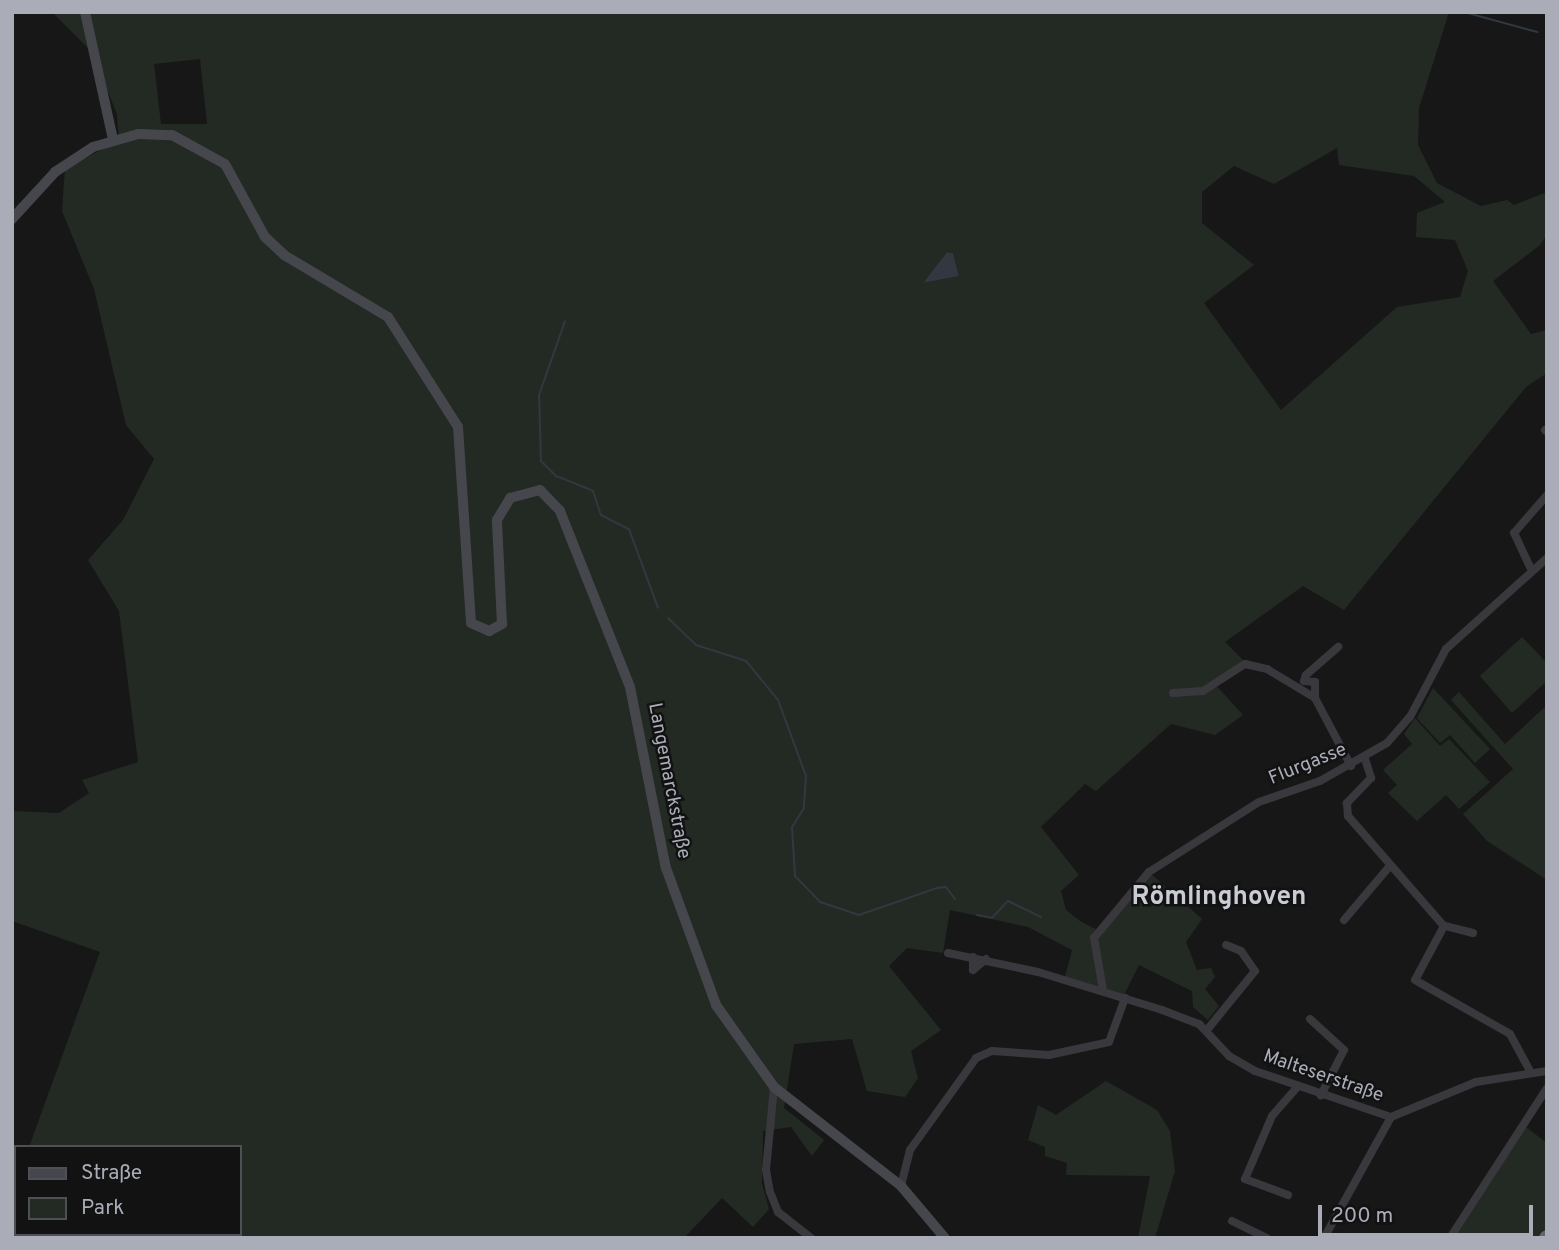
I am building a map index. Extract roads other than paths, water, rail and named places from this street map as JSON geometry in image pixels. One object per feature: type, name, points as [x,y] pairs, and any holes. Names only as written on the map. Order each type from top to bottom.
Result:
[{"type":"main road","points":[[12,219],[71,159],[113,139],[85,12]]},
{"type":"main road","name":"Langemarckstraße","points":[[113,139],[172,135],[225,164],[265,237],[284,255],[366,298],[399,330],[453,413],[460,456],[466,608],[477,628],[497,629],[506,615],[495,535],[510,498],[540,490],[560,511],[640,716],[666,868],[705,983],[732,1034],[774,1087],[901,1186],[945,1238]]},
{"type":"street","points":[[1530,568],[1514,533],[1547,495]]},
{"type":"street","name":"Flurgasse","points":[[1103,990],[1094,938],[1161,861],[1259,802],[1365,759],[1401,731],[1446,649],[1530,568],[1547,558]]},
{"type":"street","points":[[1303,685],[1338,647]]},
{"type":"street","points":[[1172,693],[1203,691],[1245,664],[1303,685],[1315,698],[1351,766]]},
{"type":"street","points":[[1303,685],[1315,682],[1315,698]]},
{"type":"street","points":[[1365,759],[1371,778],[1347,803],[1348,816],[1389,867],[1444,926],[1473,933]]},
{"type":"street","points":[[1344,920],[1389,867]]},
{"type":"street","points":[[1444,926],[1415,980],[1510,1034],[1530,1071]]},
{"type":"street","points":[[1208,1030],[1255,971],[1241,951],[1226,945]]},
{"type":"street","points":[[948,953],[986,959]]},
{"type":"street","points":[[973,957],[973,970],[986,959]]},
{"type":"street","name":"Malteserstraße","points":[[986,959],[1103,990],[1208,1030],[1240,1064],[1321,1096],[1391,1117],[1476,1082],[1530,1071],[1547,1071]]},
{"type":"street","points":[[901,1186],[910,1150],[976,1058],[992,1051],[1049,1055],[1110,1042],[1125,998]]},
{"type":"street","points":[[1310,1019],[1345,1050],[1321,1096]]},
{"type":"street","points":[[1288,1195],[1245,1179],[1272,1116],[1298,1086]]},
{"type":"street","points":[[774,1087],[766,1170],[770,1192],[778,1212],[811,1238]]},
{"type":"street","points":[[1450,1238],[1547,1088]]},
{"type":"street","points":[[1324,1238],[1391,1117]]},
{"type":"street","points":[[1231,1221],[1267,1238]]},
{"type":"waterway","points":[[1464,12],[1537,32]]},
{"type":"waterway","points":[[557,477],[541,461],[539,395],[565,321]]},
{"type":"waterway","points":[[559,477],[593,491],[601,515],[629,529],[658,608]]},
{"type":"waterway","points":[[668,618],[696,645],[746,661],[778,700],[806,776],[804,808],[792,827],[795,876],[820,902],[859,915],[937,888],[946,887],[955,899]]},
{"type":"waterway","points":[[977,915],[992,918],[1008,901],[1041,917]]},
{"type":"district","name":"Römlinghoven","points":[[1219,898]]}]
